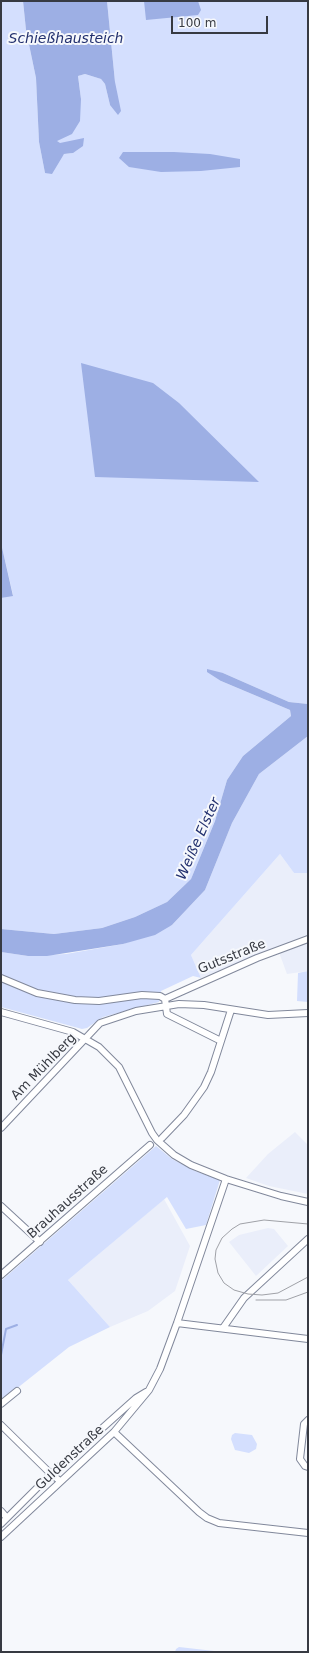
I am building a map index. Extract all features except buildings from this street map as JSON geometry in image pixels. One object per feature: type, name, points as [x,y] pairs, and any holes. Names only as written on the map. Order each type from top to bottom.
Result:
[{"type":"street","name":"Gutsstraße","points":[[165,999],[257,958],[308,939]]},
{"type":"street","points":[[1,978],[37,993],[75,1000],[99,1001],[142,995],[160,996],[165,999],[165,1010],[169,1016],[221,1041]]},
{"type":"street","name":"Am Mühlberg","points":[[1,1128],[87,1039],[100,1023],[136,1011],[179,1004],[204,1005],[268,1015],[308,1013]]},
{"type":"street","points":[[162,1138],[184,1115],[204,1087],[211,1072],[231,1010]]},
{"type":"street","points":[[1,1012],[56,1027],[87,1039],[99,1047],[119,1067],[146,1122],[157,1140],[181,1159],[226,1179],[280,1196],[308,1202]]},
{"type":"street","name":"Brauhausstraße","points":[[1,1275],[150,1145]]},
{"type":"street","name":"Guldenstraße","points":[[1,1537],[114,1432],[149,1390],[160,1368],[177,1323],[226,1179]]},
{"type":"street","points":[[1,1206],[40,1242]]},
{"type":"street","points":[[224,1328],[244,1298],[308,1239]]},
{"type":"street","points":[[177,1323],[308,1339]]},
{"type":"street","name":"Guldenstraße","points":[[1,1524],[51,1474],[136,1398],[149,1390]]},
{"type":"street","points":[[1,1404],[16,1391]]},
{"type":"street","points":[[308,1420],[304,1424],[300,1459],[305,1466],[308,1467]]},
{"type":"street","points":[[1,1425],[60,1481]]},
{"type":"street","points":[[114,1432],[207,1518],[219,1522],[308,1533]]},
{"type":"street","points":[[1,1511],[7,1518]]},
{"type":"shaded area","points":[[1,1],[23,1],[26,30],[36,78],[39,142],[45,173],[64,154],[73,153],[70,142],[60,144],[56,141],[81,99],[78,76],[85,74],[101,79],[105,84],[110,105],[115,82],[107,1],[308,1],[308,704],[289,702],[223,673],[221,681],[290,710],[291,716],[243,756],[227,780],[215,821],[191,879],[167,902],[135,917],[102,928],[54,934],[1,929],[1,598],[13,595],[1,543]]},
{"type":"shaded area","points":[[308,736],[308,873],[294,873],[280,854],[191,955],[201,978],[193,976],[161,991],[159,1002],[103,1017],[87,1028],[82,1029],[1,1007],[1,952],[28,956],[66,954],[123,944],[172,925],[205,890],[232,823],[259,774]]},
{"type":"shaded area","points":[[280,854],[294,873],[308,873],[308,971],[287,974],[277,947],[201,978],[191,955]]},
{"type":"shaded area","points":[[308,971],[308,1002],[297,1001],[298,973]]},
{"type":"shaded area","points":[[295,1132],[308,1145],[308,1194],[269,1186],[246,1178],[268,1154]]},
{"type":"shaded area","points":[[156,1146],[172,1159],[195,1171],[220,1180],[206,1225],[186,1229],[167,1197],[68,1280],[110,1327],[69,1347],[1,1401],[1,1281]]},
{"type":"shaded area","points":[[164,1199],[190,1246],[175,1291],[148,1311],[110,1327],[68,1280]]},
{"type":"shaded area","points":[[268,1228],[274,1229],[288,1246],[256,1276],[229,1242],[239,1235]]},
{"type":"shaded area","points":[[235,1433],[252,1435],[257,1444],[256,1449],[249,1453],[235,1450],[231,1439],[232,1435]]},
{"type":"shaded area","points":[[179,1647],[223,1652],[175,1652]]},
{"type":"water","name":"Schießhausteich","points":[[23,1],[107,1],[115,82],[121,111],[118,115],[110,105],[105,84],[101,79],[85,74],[78,76],[81,99],[80,121],[72,134],[57,141],[60,143],[84,138],[83,146],[73,153],[64,154],[52,174],[45,173],[39,142],[36,78],[26,30]]},
{"type":"water","points":[[144,1],[198,1],[201,10],[198,15],[146,20]]},
{"type":"water","points":[[123,152],[210,154],[240,159],[240,167],[201,171],[161,172],[129,167],[119,158]]},
{"type":"water","points":[[81,363],[153,383],[179,403],[259,482],[95,477]]},
{"type":"water","points":[[1,543],[13,596],[1,598]]},
{"type":"water","points":[[207,669],[223,673],[289,702],[308,704],[308,736],[259,774],[232,823],[205,890],[172,925],[155,935],[123,944],[47,956],[28,956],[1,952],[1,929],[54,934],[102,928],[135,917],[167,902],[191,879],[215,821],[227,780],[243,756],[291,716],[290,710],[221,681],[207,672]]},
{"type":"waterway","points":[[1,1355],[6,1329],[17,1325]]},
{"type":"tram line","points":[[308,1224],[264,1220],[240,1224],[222,1238],[216,1250],[215,1259],[218,1273],[224,1283],[234,1290],[248,1294],[262,1295],[278,1293],[308,1277]]},
{"type":"tram line","points":[[256,1300],[286,1300],[308,1292]]},
{"type":"water label","name":"Weiße Elster","points":[[199,839]]}]
